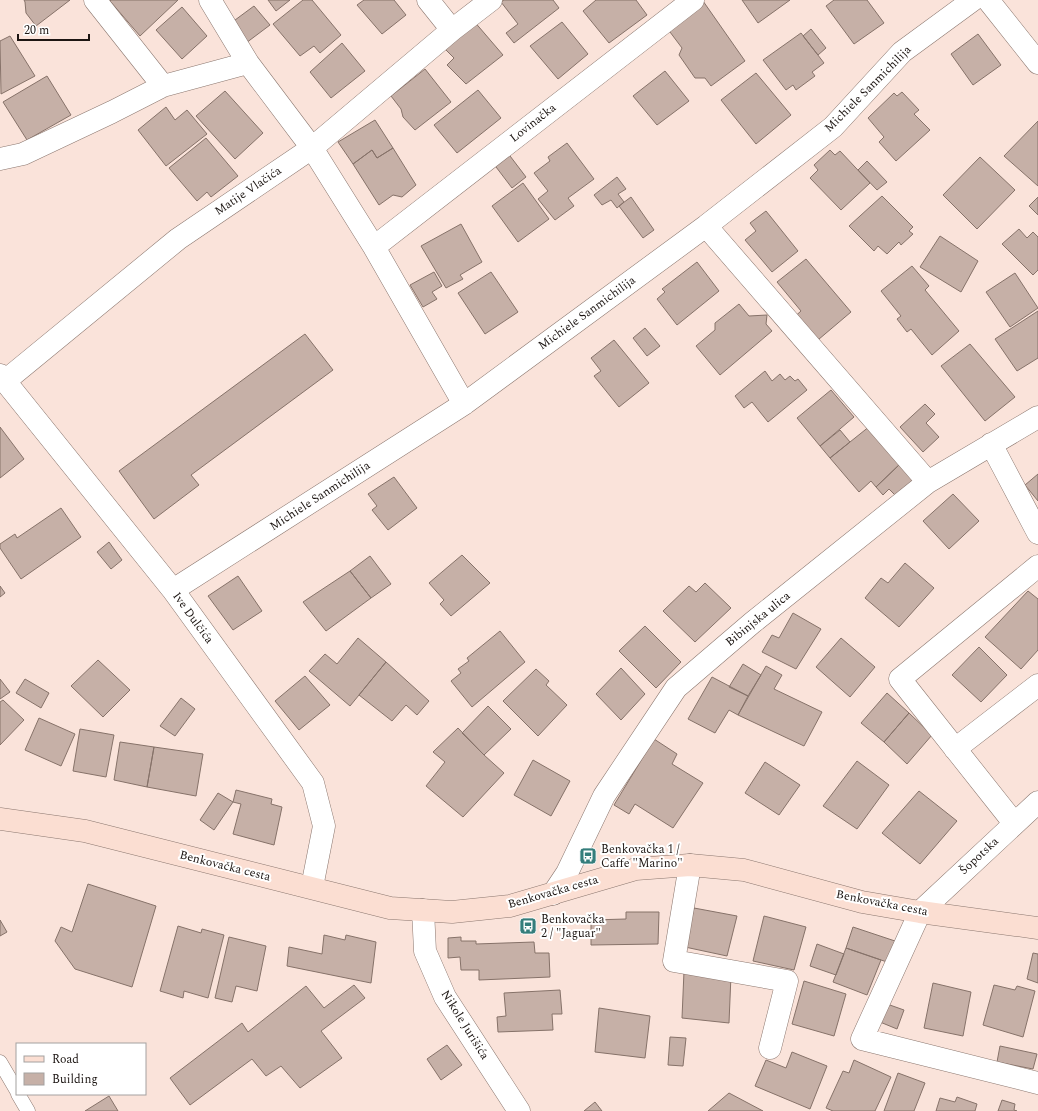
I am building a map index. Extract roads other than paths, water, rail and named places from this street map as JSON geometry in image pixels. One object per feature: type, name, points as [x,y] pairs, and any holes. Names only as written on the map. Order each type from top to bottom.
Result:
[{"type":"main road","name":"Benkovačka cesta","points":[[0,819],[85,831],[312,887],[390,908],[452,912],[510,906],[636,869],[690,865],[744,870],[862,902],[920,912],[1038,928]]},
{"type":"street","points":[[95,0],[163,86]]},
{"type":"street","points":[[210,0],[248,63],[312,148],[374,247],[464,404]]},
{"type":"street","points":[[428,0],[452,30]]},
{"type":"street","name":"Matije Vlačića","points":[[3,378],[178,239],[312,148],[452,30],[491,0]]},
{"type":"street","name":"Lovinačka","points":[[374,247],[693,0]]},
{"type":"street","name":"Michiele Sanmichilija","points":[[173,590],[464,404],[706,226],[833,126],[902,52],[973,0]]},
{"type":"street","points":[[988,0],[1038,63]]},
{"type":"street","points":[[0,159],[23,154],[163,86],[248,63]]},
{"type":"street","points":[[706,226],[928,482]]},
{"type":"street","name":"Ive Dulčića","points":[[3,378],[173,590],[313,783],[324,826],[312,887]]},
{"type":"street","name":"Bibinjska ulica","points":[[553,894],[567,873],[604,796],[676,688],[752,623],[928,482],[1038,416]]},
{"type":"street","points":[[992,444],[1038,533]]},
{"type":"street","points":[[1014,823],[900,679],[1038,566]]},
{"type":"street","points":[[955,749],[1038,684]]},
{"type":"street","name":"Šopotska","points":[[920,912],[1038,802]]},
{"type":"street","points":[[690,865],[674,961],[787,981],[770,1048]]},
{"type":"street","name":"Nikole Jurišića","points":[[424,910],[425,951],[445,997],[520,1111]]},
{"type":"street","points":[[920,912],[862,1039],[1038,1083]]},
{"type":"lane","points":[[0,1062],[16,1090]]},
{"type":"lane","points":[[19,1095],[28,1111]]},
{"type":"place","name":"Benkovačka 1 / Caffe \"Marino\"","points":[[588,856]]},
{"type":"place","name":"Benkovačka 2 / \"Jaguar\"","points":[[528,926]]}]
